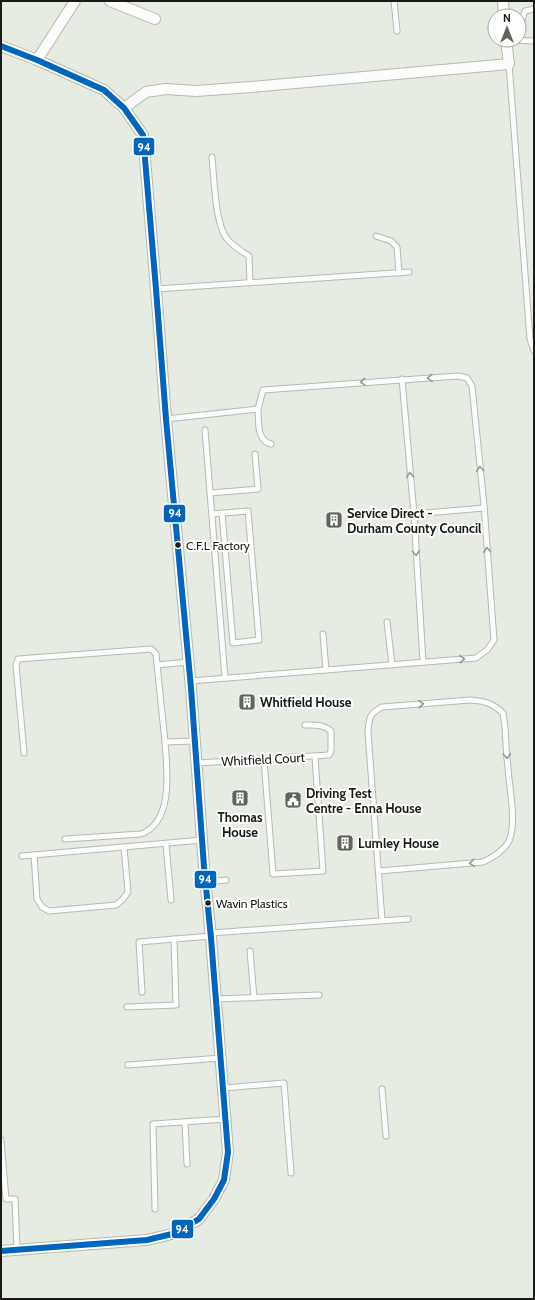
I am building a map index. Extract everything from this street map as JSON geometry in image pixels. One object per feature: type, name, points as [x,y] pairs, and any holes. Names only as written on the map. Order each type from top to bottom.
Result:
[{"type":"street","points":[[37,60],[75,1]]},
{"type":"street","points":[[110,1],[154,20]]},
{"type":"street","points":[[1,46],[37,60],[104,90],[124,108],[143,135],[166,419],[197,763],[228,1152],[224,1180],[214,1199],[199,1219],[176,1233],[147,1240],[1,1251]]},
{"type":"street","points":[[124,108],[146,92],[166,88],[196,91],[509,64],[507,48]]},
{"type":"lane","points":[[394,1],[397,31]]},
{"type":"lane","points":[[509,64],[530,340],[534,351]]},
{"type":"lane","points":[[212,157],[220,226],[226,238],[249,256],[250,283]]},
{"type":"lane","points":[[376,236],[391,241],[397,247],[399,273]]},
{"type":"lane","points":[[156,290],[409,272]]},
{"type":"lane","points":[[190,681],[476,658],[487,650],[494,640],[484,508],[472,386],[467,378],[458,376],[263,390],[258,409],[260,438],[265,443],[271,444]]},
{"type":"lane","points":[[402,380],[414,514],[423,662]]},
{"type":"lane","points":[[166,419],[258,409]]},
{"type":"lane","points":[[205,430],[224,678]]},
{"type":"lane","points":[[210,493],[258,489],[255,454]]},
{"type":"lane","points":[[414,514],[484,508]]},
{"type":"lane","points":[[212,514],[248,511],[259,640],[233,643],[222,513]]},
{"type":"lane","points":[[387,622],[392,664]]},
{"type":"lane","points":[[323,634],[326,670]]},
{"type":"lane","points":[[24,753],[16,665],[18,660],[151,649],[156,654],[165,742],[166,798],[164,810],[148,831],[141,834],[65,839]]},
{"type":"lane","points":[[157,665],[188,662]]},
{"type":"lane","points":[[379,871],[483,862],[495,856],[509,841],[512,831],[512,814],[505,727],[503,713],[495,706],[483,701],[470,700],[382,707],[373,712],[368,720],[382,920]]},
{"type":"lane","name":"Whitfield Court","points":[[197,763],[329,755],[331,746],[330,730],[327,727],[318,725],[305,725]]},
{"type":"lane","points":[[165,742],[195,741]]},
{"type":"lane","points":[[264,760],[273,874],[323,871],[315,757]]},
{"type":"lane","points":[[22,856],[202,840]]},
{"type":"lane","points":[[166,844],[171,900]]},
{"type":"lane","points":[[34,855],[37,899],[42,907],[49,911],[116,905],[128,892],[124,847]]},
{"type":"lane","points":[[206,882],[226,880]]},
{"type":"lane","points":[[142,992],[139,942],[382,920],[408,919]]},
{"type":"lane","points":[[127,1008],[176,1005],[174,939]]},
{"type":"lane","points":[[250,951],[254,998]]},
{"type":"lane","points":[[216,999],[319,995]]},
{"type":"lane","points":[[128,1065],[221,1058]]},
{"type":"lane","points":[[224,1088],[284,1083],[291,1173]]},
{"type":"lane","points":[[382,1089],[386,1136]]},
{"type":"lane","points":[[155,1209],[153,1124],[226,1119]]},
{"type":"lane","points":[[185,1122],[187,1164]]},
{"type":"lane","points":[[1,1140],[6,1199],[15,1199],[17,1250]]},
{"type":"transit line","name":"94","points":[[1,46],[37,60],[104,90],[124,108],[143,135],[166,419],[191,688],[204,867],[228,1152],[224,1180],[214,1199],[199,1219],[176,1233],[147,1240],[1,1251]]},
{"type":"place","name":"Service Direct - Durham County Council","points":[[334,520]]},
{"type":"place","name":"C.F.L Factory","points":[[178,545]]},
{"type":"place","name":"Whitfield House","points":[[247,702]]},
{"type":"place","name":"Thomas House","points":[[240,798]]},
{"type":"place","name":"Driving Test Centre - Enna House","points":[[293,800]]},
{"type":"place","name":"Lumley House","points":[[345,843]]},
{"type":"place","name":"Wavin Plastics","points":[[208,903]]}]
